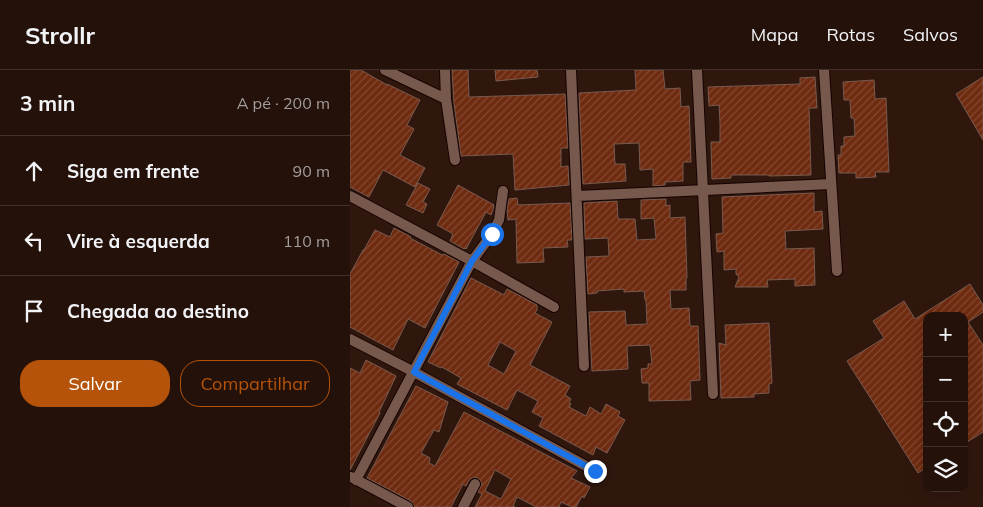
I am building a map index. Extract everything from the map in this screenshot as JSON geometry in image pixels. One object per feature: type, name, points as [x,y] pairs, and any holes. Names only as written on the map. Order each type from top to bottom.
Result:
[{"type":"street","points":[[385,70],[446,99]]},
{"type":"street","points":[[444,70],[454,160]]},
{"type":"street","points":[[571,70],[584,366]]},
{"type":"street","points":[[697,70],[713,394]]},
{"type":"street","points":[[824,70],[838,271]]},
{"type":"street","points":[[577,196],[832,184]]},
{"type":"street","points":[[408,507],[353,478],[414,372],[472,261],[492,234],[499,220],[503,191]]},
{"type":"street","points":[[350,196],[554,307]]},
{"type":"street","points":[[350,339],[595,471]]},
{"type":"street","points":[[463,507],[475,484]]},
{"type":"building","points":[[350,70],[361,70],[387,85],[420,100],[407,125],[414,129],[400,155],[425,168],[415,187],[383,170],[369,197],[350,187]]},
{"type":"building","points":[[452,70],[468,70],[469,97],[565,94],[568,148],[561,148],[561,167],[568,166],[569,185],[515,190],[513,154],[461,156]]},
{"type":"building","points":[[495,70],[537,70],[538,77],[496,81]]},
{"type":"building","points":[[635,70],[663,70],[665,89],[680,88],[681,107],[689,106],[691,162],[683,162],[683,181],[665,182],[665,185],[653,186],[653,169],[640,170],[639,143],[614,144],[615,164],[625,164],[626,181],[583,184],[579,93],[636,90]]},
{"type":"building","points":[[815,77],[817,108],[809,108],[811,175],[731,175],[731,178],[712,179],[711,142],[720,142],[720,123],[719,105],[709,106],[708,87],[800,84],[800,78]]},
{"type":"building","points":[[983,77],[983,140],[956,94]]},
{"type":"building","points":[[874,80],[875,99],[886,98],[889,172],[875,172],[876,177],[856,178],[856,173],[839,173],[838,155],[841,155],[841,146],[844,146],[844,137],[855,136],[850,100],[844,100],[843,82]]},
{"type":"building","points":[[418,183],[430,189],[423,202],[427,204],[423,213],[406,205]]},
{"type":"building","points":[[458,185],[494,205],[491,215],[486,212],[466,249],[450,241],[453,234],[437,225]]},
{"type":"building","points":[[814,193],[814,212],[822,211],[823,229],[785,231],[786,249],[814,248],[815,285],[795,286],[795,279],[767,280],[768,287],[735,287],[739,277],[736,274],[736,269],[724,270],[724,251],[717,252],[716,234],[723,233],[722,197]]},
{"type":"building","points":[[517,198],[518,205],[570,203],[572,240],[567,240],[568,247],[543,248],[544,262],[517,263],[516,219],[508,220],[507,210],[509,199]]},
{"type":"building","points":[[666,199],[666,206],[670,205],[670,218],[685,217],[686,290],[670,290],[671,309],[689,308],[690,326],[698,326],[700,380],[690,381],[691,400],[649,401],[649,383],[642,383],[641,369],[648,368],[648,364],[652,364],[650,345],[627,346],[628,369],[592,371],[589,312],[625,311],[626,325],[647,324],[646,300],[644,291],[624,292],[624,289],[597,291],[597,293],[588,294],[586,257],[609,256],[608,238],[585,239],[584,203],[617,201],[618,219],[635,219],[637,240],[656,239],[654,218],[641,219],[641,200]]},
{"type":"building","points":[[394,228],[442,255],[444,254],[459,262],[425,328],[408,319],[393,350],[350,327],[350,274],[375,230],[390,237]]},
{"type":"building","points":[[471,278],[504,295],[507,289],[537,305],[535,313],[552,322],[530,365],[570,386],[565,395],[571,399],[569,407],[586,416],[590,407],[601,414],[606,404],[620,412],[618,416],[625,420],[607,453],[596,447],[593,455],[539,426],[543,418],[532,412],[538,401],[517,390],[507,410],[457,384],[461,378],[442,367],[428,362]],"holes":[[[500,342],[516,351],[504,374],[488,365]]]},
{"type":"building","points":[[970,284],[983,305],[983,312],[968,322],[968,312],[926,312]]},
{"type":"building","points":[[904,301],[915,319],[923,314],[923,470],[918,473],[847,361],[884,338],[873,321]]},
{"type":"building","points":[[968,322],[983,345],[983,432],[968,441]]},
{"type":"building","points":[[769,323],[772,383],[769,384],[769,393],[754,394],[754,397],[721,398],[719,343],[726,345],[725,325]]},
{"type":"building","points":[[366,360],[396,376],[380,413],[350,470],[350,368],[360,373]]},
{"type":"building","points":[[416,386],[448,402],[439,432],[434,430],[421,453],[430,458],[429,463],[435,466],[464,412],[577,471],[571,478],[590,487],[576,507],[561,502],[559,507],[536,507],[517,497],[513,506],[515,507],[475,507],[482,494],[478,492],[482,484],[478,478],[474,477],[469,480],[466,486],[463,484],[451,507],[415,507],[411,501],[367,478]],"holes":[[[495,470],[511,479],[501,499],[485,491]]]},
{"type":"route","points":[[492,234],[472,261],[414,372],[595,471]]}]
